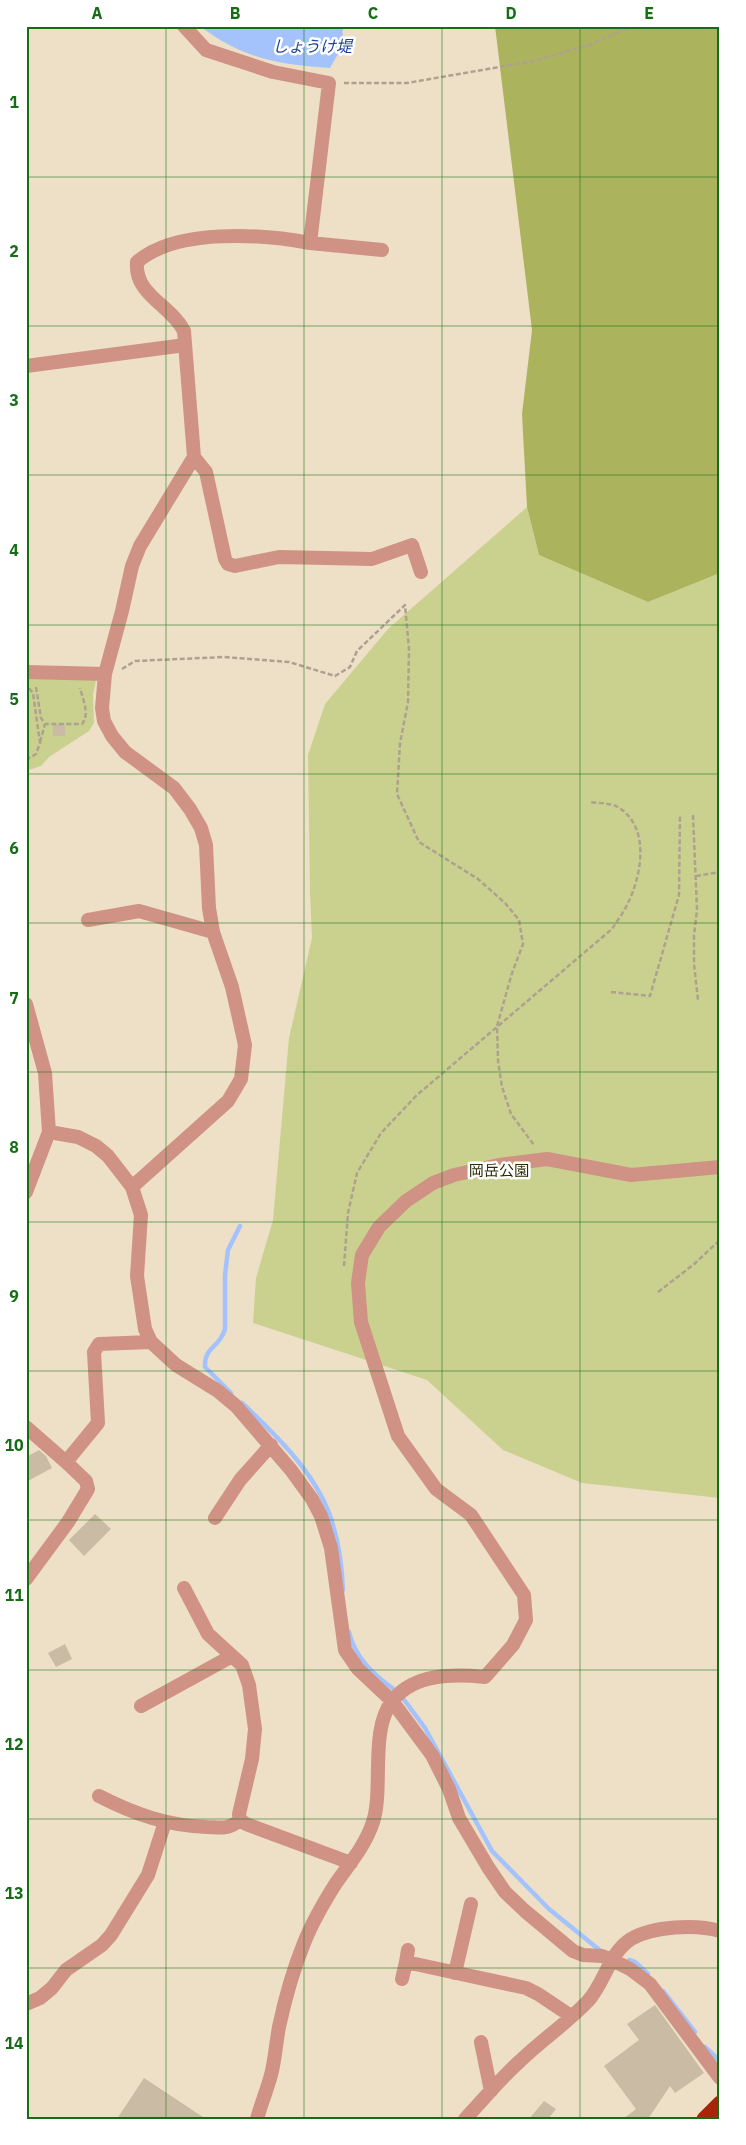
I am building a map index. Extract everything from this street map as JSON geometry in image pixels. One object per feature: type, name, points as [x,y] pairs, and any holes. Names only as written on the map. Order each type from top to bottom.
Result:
[{"type":"highway","points":[[704,2119],[720,2103]]},
{"type":"street","points":[[184,26],[206,50],[273,72],[329,83],[310,243]]},
{"type":"street","points":[[382,250],[258,236],[198,239],[163,245],[137,262],[136,269],[148,294],[179,322],[184,331],[194,456],[206,472],[228,564],[235,566],[279,557],[372,559],[412,545],[421,572]]},
{"type":"street","points":[[26,366],[186,345]]},
{"type":"street","points":[[132,1186],[228,1101],[241,1079],[245,1045],[232,987],[213,932],[209,908],[206,845],[201,828],[190,808],[174,788],[125,752],[104,722],[102,708],[105,674],[132,566],[140,546],[194,456]]},
{"type":"street","points":[[26,672],[105,674]]},
{"type":"street","points":[[88,920],[139,911],[213,932]]},
{"type":"street","points":[[26,1004],[45,1073],[49,1132],[26,1192]]},
{"type":"street","points":[[49,1132],[78,1137],[96,1146],[108,1156],[132,1186],[141,1215],[137,1276],[145,1329],[151,1342],[176,1366],[218,1392],[236,1406],[271,1445],[312,1499],[321,1516],[331,1548],[345,1650],[358,1669],[392,1701],[432,1755],[449,1789],[459,1818],[505,1892],[573,1950],[583,1955],[602,1956],[612,1960],[630,1969],[650,1984],[720,2078]]},
{"type":"street","points":[[257,2119],[271,2074],[279,2027],[304,1942],[322,1907],[364,1844],[373,1820],[376,1809],[378,1753],[384,1720],[392,1701],[403,1690],[428,1679],[456,1674],[485,1677],[513,1645],[526,1620],[524,1595],[471,1515],[436,1489],[398,1436],[361,1322],[358,1283],[362,1255],[379,1227],[406,1201],[432,1183],[454,1175],[499,1165],[547,1159],[631,1175],[720,1167]]},
{"type":"street","points":[[66,1462],[98,1423],[95,1347],[99,1344],[151,1342]]},
{"type":"street","points":[[26,1427],[86,1481],[88,1489],[68,1522],[26,1579]]},
{"type":"street","points":[[215,1518],[240,1480],[271,1445]]},
{"type":"street","points":[[184,1588],[208,1634],[242,1665],[249,1685],[255,1729],[252,1759],[239,1814],[240,1820],[246,1824],[351,1864]]},
{"type":"street","points":[[141,1706],[232,1656]]},
{"type":"street","points":[[99,1796],[141,1815],[192,1827],[230,1827],[240,1820]]},
{"type":"street","points":[[26,2004],[40,1998],[52,1988],[66,1970],[102,1945],[111,1935],[148,1875],[165,1822]]},
{"type":"street","points":[[455,1973],[471,1904]]},
{"type":"street","points":[[464,2119],[518,2062],[571,2016],[597,1989],[612,1960],[623,1946],[645,1933],[694,1926],[720,1931]]},
{"type":"street","points":[[402,1979],[407,1956],[455,1973],[532,1990],[571,2016]]},
{"type":"street","points":[[481,2042],[491,2091]]},
{"type":"path","points":[[329,83],[407,83],[467,74],[534,61],[592,44],[632,26]]},
{"type":"path","points":[[122,669],[134,661],[224,657],[289,662],[335,676],[350,667],[357,651],[405,605],[409,649],[408,702],[400,743],[398,794],[419,842],[478,878],[505,903],[519,920],[523,944],[512,972],[497,1026],[498,1061],[502,1087],[511,1114],[527,1137],[547,1159]]},
{"type":"path","points":[[45,724],[82,724],[86,719],[78,672]]},
{"type":"path","points":[[26,760],[36,754],[45,724],[41,718],[37,682]]},
{"type":"path","points":[[26,686],[33,693],[40,743]]},
{"type":"path","points":[[344,1267],[348,1213],[357,1173],[381,1133],[417,1095],[612,929],[631,896],[638,880],[641,852],[638,830],[628,816],[615,806],[589,802]]},
{"type":"path","points":[[694,815],[697,910],[694,935],[694,964],[698,1000]]},
{"type":"path","points":[[611,992],[650,996],[679,895],[680,816]]},
{"type":"path","points":[[696,876],[720,872]]},
{"type":"path","points":[[658,1292],[720,1240]]},
{"type":"green space","points":[[495,26],[720,26],[720,573],[648,602],[539,555],[527,507],[522,414],[532,330]]},
{"type":"green space","name":"岡岳公園","points":[[527,507],[539,555],[648,602],[720,573],[720,1498],[582,1483],[503,1450],[427,1380],[253,1323],[256,1278],[273,1220],[289,1038],[312,938],[308,755],[325,704],[388,629]]},
{"type":"green space","points":[[26,677],[96,680],[93,695],[94,723],[89,731],[49,757],[41,766],[26,771]]},
{"type":"water","name":"しょうけ堤","points":[[200,26],[343,26],[342,47],[330,68],[294,65],[246,53],[230,46]]},
{"type":"building","points":[[53,724],[65,724],[65,736],[53,736]]},
{"type":"building","points":[[39,1450],[46,1456],[52,1468],[26,1482],[26,1457]]},
{"type":"building","points":[[95,1514],[111,1529],[84,1556],[69,1540]]},
{"type":"building","points":[[65,1644],[72,1659],[56,1667],[48,1653]]},
{"type":"building","points":[[655,2005],[704,2073],[675,2093],[670,2086],[648,2119],[623,2119],[636,2109],[604,2066],[639,2040],[627,2024]]},
{"type":"building","points":[[144,2078],[206,2119],[117,2119]]},
{"type":"building","points":[[544,2101],[556,2109],[548,2119],[529,2119]]},
{"type":"waterway","points":[[231,1393],[205,1367],[205,1360],[220,1340],[225,1329],[225,1275],[228,1250],[240,1226]]},
{"type":"waterway","points":[[242,1403],[284,1445],[320,1493],[336,1537],[343,1590]]},
{"type":"waterway","points":[[349,1632],[356,1650],[366,1665],[395,1690]]},
{"type":"waterway","points":[[402,1697],[425,1728],[492,1851],[549,1909],[602,1952]]},
{"type":"waterway","points":[[629,1960],[635,1962],[648,1974]]},
{"type":"waterway","points":[[663,1991],[695,2032]]},
{"type":"waterway","points":[[705,2047],[720,2061]]}]
